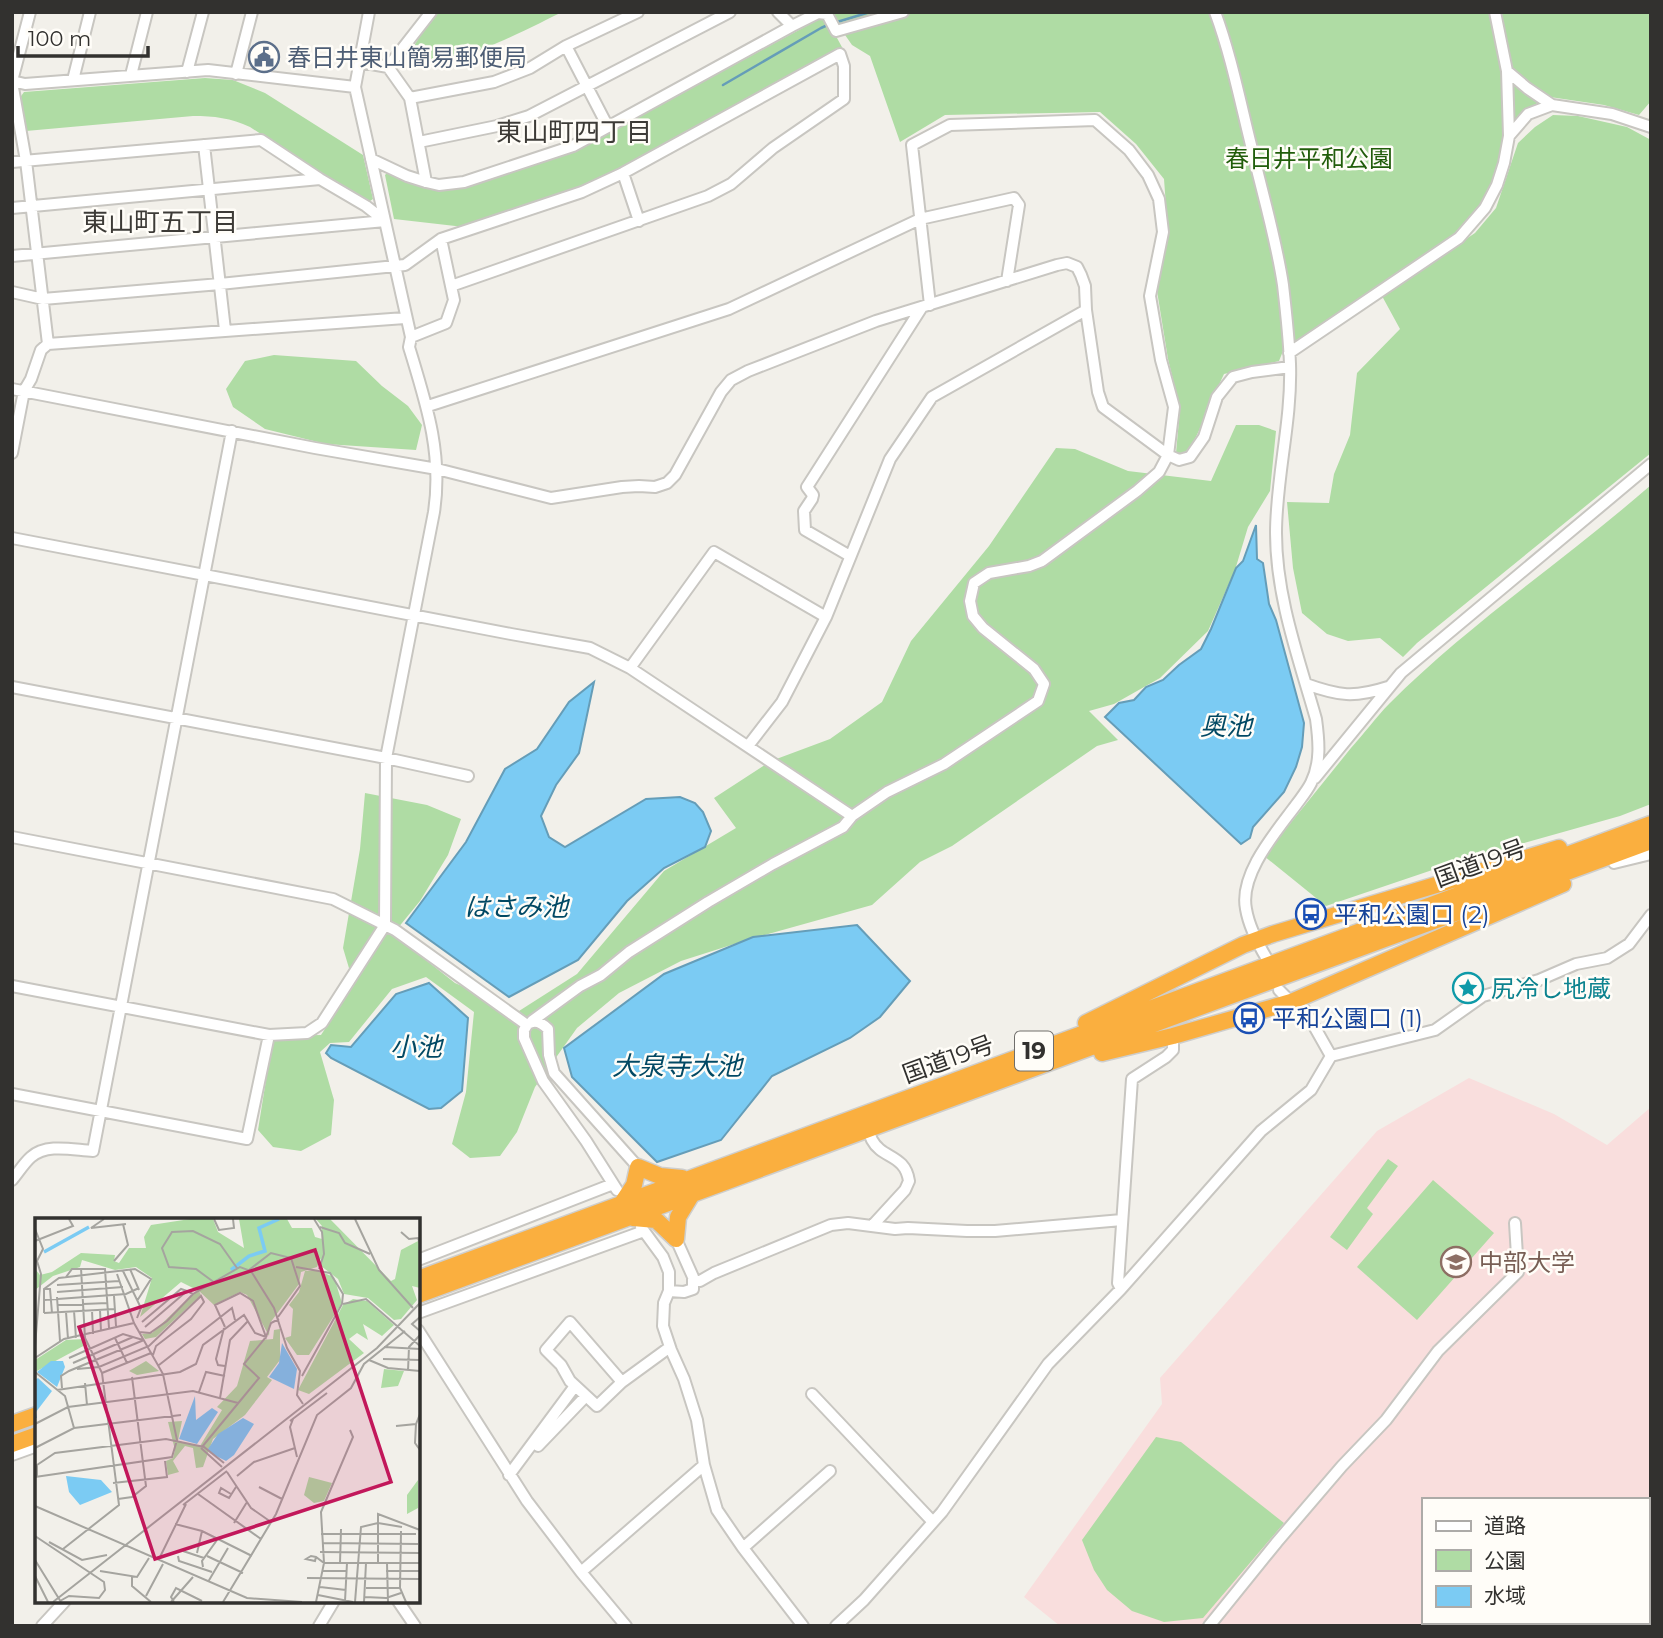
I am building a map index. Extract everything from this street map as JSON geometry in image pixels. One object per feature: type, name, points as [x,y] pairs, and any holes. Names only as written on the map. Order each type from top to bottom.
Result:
[{"type":"highway","name":"国道19号","points":[[420,1294],[438,1280],[1626,842],[1651,824]]},
{"type":"highway","points":[[1608,833],[1626,842],[1614,863],[1291,1002],[1173,1036],[1081,1058],[1064,1049],[1074,1028],[1243,945],[1608,833]]},
{"type":"highway","name":"国道19号","points":[[1626,842],[1651,841]]},
{"type":"highway","name":"国道19号","points":[[690,1186],[868,1129],[1064,1049]]},
{"type":"highway","points":[[638,1167],[690,1186],[678,1217],[676,1238],[656,1220],[628,1209],[638,1167]]},
{"type":"highway","name":"国道19号","points":[[420,1279],[438,1280]]},
{"type":"highway","points":[[12,1424],[35,1416]]},
{"type":"highway","points":[[12,1444],[35,1436]]},
{"type":"street","points":[[30,12],[12,82],[26,161],[48,344]]},
{"type":"street","points":[[73,80],[90,12]]},
{"type":"street","points":[[131,75],[147,12]]},
{"type":"street","points":[[187,72],[202,12]]},
{"type":"street","points":[[236,74],[252,12]]},
{"type":"street","points":[[12,986],[269,1035],[307,1033],[322,1023],[385,925],[386,758],[434,512],[437,469],[428,406],[409,347],[411,337],[355,87],[369,12]]},
{"type":"street","points":[[388,67],[432,12]]},
{"type":"street","points":[[410,98],[494,82],[530,68],[566,46],[638,12]]},
{"type":"street","points":[[419,142],[529,117],[730,12]]},
{"type":"street","points":[[778,12],[792,26]]},
{"type":"street","points":[[371,159],[426,182],[439,185],[464,182],[573,146],[818,13],[827,14],[836,31],[902,12]]},
{"type":"street","points":[[1215,12],[1232,67],[1283,285],[1290,367],[1289,409],[1277,520],[1278,565],[1282,597],[1319,738],[1317,765],[1311,783]]},
{"type":"street","points":[[1289,352],[1459,238],[1492,196],[1504,163],[1509,136],[1507,71],[1495,12]]},
{"type":"street","points":[[566,46],[608,127]]},
{"type":"street","points":[[12,292],[43,299],[405,265],[441,239],[582,192],[623,173],[840,54],[844,66],[844,99],[773,148],[731,184],[708,196],[451,286]]},
{"type":"street","points":[[360,62],[388,67],[410,98],[426,182]]},
{"type":"street","points":[[12,82],[25,84],[208,71],[355,87]]},
{"type":"street","points":[[1507,71],[1552,105],[1612,114],[1651,126]]},
{"type":"street","points":[[1509,136],[1528,114],[1552,105]]},
{"type":"street","points":[[803,1626],[717,1510],[704,1465],[697,1420],[663,1326],[669,1272],[663,1257],[543,1081],[524,1038],[524,1030],[629,952],[719,895],[843,827],[852,816],[887,792],[944,764],[1038,701],[1044,684],[1034,669],[983,628],[973,616],[970,601],[974,583],[989,573],[1042,561],[1159,472],[1168,455],[1174,407],[1161,360],[1150,296],[1163,232],[1159,199],[1148,175],[1129,150],[1094,120],[950,125],[912,145],[926,306],[807,487],[813,495],[804,511],[805,530],[850,556]]},
{"type":"street","points":[[12,162],[261,140],[385,220]]},
{"type":"street","points":[[204,145],[225,330]]},
{"type":"street","points":[[623,173],[639,221]]},
{"type":"street","points":[[12,208],[320,179]]},
{"type":"street","points":[[428,406],[729,309],[920,219],[1014,198],[1019,205],[1007,281]]},
{"type":"street","points":[[12,256],[385,220]]},
{"type":"street","points":[[411,337],[446,323],[454,300],[441,239]]},
{"type":"street","points":[[18,390],[437,469],[551,498],[631,486],[655,487],[667,483],[675,475],[721,392],[732,380],[748,371],[876,321],[1067,263],[1077,267],[1082,275],[1098,392],[1103,407],[1168,455],[1179,460],[1190,457],[1204,437],[1217,397],[1233,377],[1290,367]]},
{"type":"street","points":[[748,746],[782,702],[826,617],[890,459],[932,397],[1086,310]]},
{"type":"street","points":[[12,453],[18,390],[31,379],[41,351],[48,344],[405,317]]},
{"type":"street","points":[[12,1180],[30,1158],[40,1152],[56,1148],[93,1151],[232,431]]},
{"type":"street","points":[[1267,959],[1245,908],[1247,886],[1261,853],[1311,783],[1401,673],[1651,464]]},
{"type":"street","points":[[12,538],[590,648],[630,668],[852,816]]},
{"type":"street","points":[[630,668],[714,552],[826,617]]},
{"type":"street","points":[[1306,684],[1342,695],[1372,692],[1388,687]]},
{"type":"street","points":[[12,687],[468,776]]},
{"type":"street","points":[[12,837],[333,899],[395,930],[530,1023],[543,1024],[548,1029],[549,1055],[554,1073],[638,1167]]},
{"type":"street","points":[[1614,863],[1651,854]]},
{"type":"street","points":[[836,1626],[864,1601],[942,1511],[1048,1364],[1121,1289],[1261,1131],[1311,1090],[1331,1056],[1435,1030],[1483,996],[1539,980],[1576,964],[1607,958],[1629,944],[1651,915]]},
{"type":"street","points":[[1279,989],[1291,1002],[1304,1010],[1331,1056]]},
{"type":"street","points":[[12,1094],[247,1139],[269,1035]]},
{"type":"street","points":[[1121,1289],[1118,1283],[1132,1079],[1173,1050],[1173,1036]]},
{"type":"street","points":[[868,1129],[876,1145],[905,1166],[909,1181],[905,1191],[872,1226]]},
{"type":"street","points":[[446,1303],[438,1280],[424,1258],[628,1209]]},
{"type":"street","points":[[420,1312],[446,1303],[628,1209]]},
{"type":"street","points":[[693,1281],[700,1281],[831,1225],[848,1223],[895,1229],[995,1231],[1122,1220]]},
{"type":"street","points":[[1209,1626],[1342,1466],[1386,1420],[1438,1351],[1518,1272],[1515,1223]]},
{"type":"street","points":[[669,1291],[684,1292],[693,1289],[694,1277],[676,1238]]},
{"type":"street","points":[[622,1382],[570,1322],[546,1350],[561,1365],[570,1381],[597,1406],[622,1382],[670,1347]]},
{"type":"street","points":[[420,1333],[509,1475],[580,1572],[626,1626]]},
{"type":"street","points":[[509,1475],[575,1386]]},
{"type":"street","points":[[812,1394],[933,1522]]},
{"type":"street","points":[[509,1475],[586,1396]]},
{"type":"street","points":[[12,1455],[35,1447]]},
{"type":"street","points":[[580,1572],[704,1465]]},
{"type":"street","points":[[743,1548],[830,1471]]},
{"type":"street","points":[[42,1626],[63,1603]]},
{"type":"street","points":[[319,1626],[333,1603]]},
{"type":"street","points":[[399,1603],[415,1626]]},
{"type":"shaded area","name":"中部大学","points":[[1469,1078],[1554,1114],[1607,1145],[1651,1107],[1651,1626],[1060,1626],[1024,1597],[1162,1404],[1160,1378],[1377,1131]]},
{"type":"green space","points":[[438,12],[562,12],[461,57],[421,66],[408,63],[407,57]]},
{"type":"green space","name":"春日井平和公園","points":[[829,12],[1651,12],[1651,101],[1639,115],[1604,105],[1550,97],[1524,110],[1503,134],[1500,159],[1480,207],[1459,231],[1283,351],[1279,361],[1224,374],[1187,454],[1176,453],[1180,409],[1168,359],[1157,291],[1168,233],[1164,179],[1136,144],[1100,112],[945,115],[900,142],[870,56],[852,45]]},
{"type":"green space","points":[[825,16],[843,49],[615,173],[584,187],[464,227],[394,219],[385,175],[389,171],[434,188],[581,147]]},
{"type":"green space","points":[[205,78],[233,80],[265,93],[363,155],[373,199],[367,203],[250,127],[236,121],[193,116],[26,131],[19,99],[24,92]]},
{"type":"green space","points":[[1553,115],[1578,116],[1627,127],[1651,140],[1651,453],[1403,657],[1380,638],[1348,641],[1327,634],[1302,613],[1293,568],[1287,502],[1329,503],[1334,474],[1350,435],[1357,373],[1400,329],[1382,296],[1475,233],[1496,208],[1518,143]]},
{"type":"green space","points":[[274,355],[356,361],[408,406],[422,425],[416,450],[326,444],[265,429],[233,407],[226,389],[245,361]]},
{"type":"green space","points":[[1236,425],[1259,425],[1276,431],[1270,491],[1248,527],[1235,570],[1208,631],[1160,678],[1114,704],[1089,711],[1118,740],[1097,746],[952,846],[920,862],[872,905],[681,961],[619,993],[577,1028],[535,1087],[517,1132],[500,1156],[470,1158],[452,1144],[466,1092],[474,1012],[426,977],[392,989],[349,1042],[330,1043],[320,1052],[334,1100],[331,1135],[301,1151],[273,1147],[258,1130],[273,1036],[321,1035],[354,985],[343,948],[360,849],[365,793],[427,805],[461,819],[448,855],[420,901],[393,934],[455,983],[519,1011],[577,974],[664,871],[736,828],[714,798],[771,761],[830,739],[882,702],[911,641],[989,546],[1056,448],[1075,449],[1128,471],[1211,481]]},
{"type":"green space","points":[[1651,485],[1651,804],[1620,816],[1453,863],[1326,906],[1264,856],[1351,748],[1389,704],[1420,674]]},
{"type":"green space","points":[[1388,1159],[1398,1166],[1367,1208],[1373,1214],[1347,1250],[1330,1237]]},
{"type":"green space","points":[[1433,1180],[1494,1233],[1417,1320],[1357,1267]]},
{"type":"green space","points":[[1156,1437],[1181,1442],[1284,1523],[1203,1618],[1164,1622],[1132,1611],[1107,1590],[1094,1570],[1082,1540]]},
{"type":"water","name":"奥池","points":[[1256,525],[1257,559],[1263,563],[1269,604],[1276,620],[1304,723],[1302,747],[1284,792],[1253,827],[1250,838],[1241,844],[1105,717],[1119,703],[1134,700],[1146,687],[1163,680],[1201,649],[1236,568],[1243,561]]},
{"type":"water","name":"はさみ池","points":[[594,682],[579,753],[556,785],[541,816],[549,837],[565,847],[646,799],[680,797],[695,803],[703,812],[711,831],[705,847],[664,868],[627,901],[578,960],[509,997],[406,923],[466,842],[505,769],[537,749],[569,702]]},
{"type":"water","name":"大泉寺大池","points":[[857,925],[910,981],[880,1017],[850,1038],[772,1076],[721,1140],[657,1162],[572,1077],[564,1048],[664,974],[753,937]]},
{"type":"water","name":"小池","points":[[429,983],[468,1018],[462,1091],[441,1108],[429,1109],[326,1053],[331,1045],[351,1047],[396,994]]},
{"type":"waterway","points":[[837,22],[870,12]]},
{"type":"waterway","points":[[723,85],[830,24]]},
{"type":"place","name":"春日井東山簡易郵便局","points":[[264,57]]},
{"type":"place","name":"平和公園口 (2)","points":[[1311,914]]},
{"type":"place","name":"尻冷し地蔵","points":[[1468,988]]},
{"type":"place","name":"平和公園口 (1)","points":[[1249,1018]]},
{"type":"place","name":"中部大学","points":[[1456,1262]]},
{"type":"district","name":"東山町四丁目","points":[[574,132]]},
{"type":"district","name":"東山町五丁目","points":[[160,222]]}]
